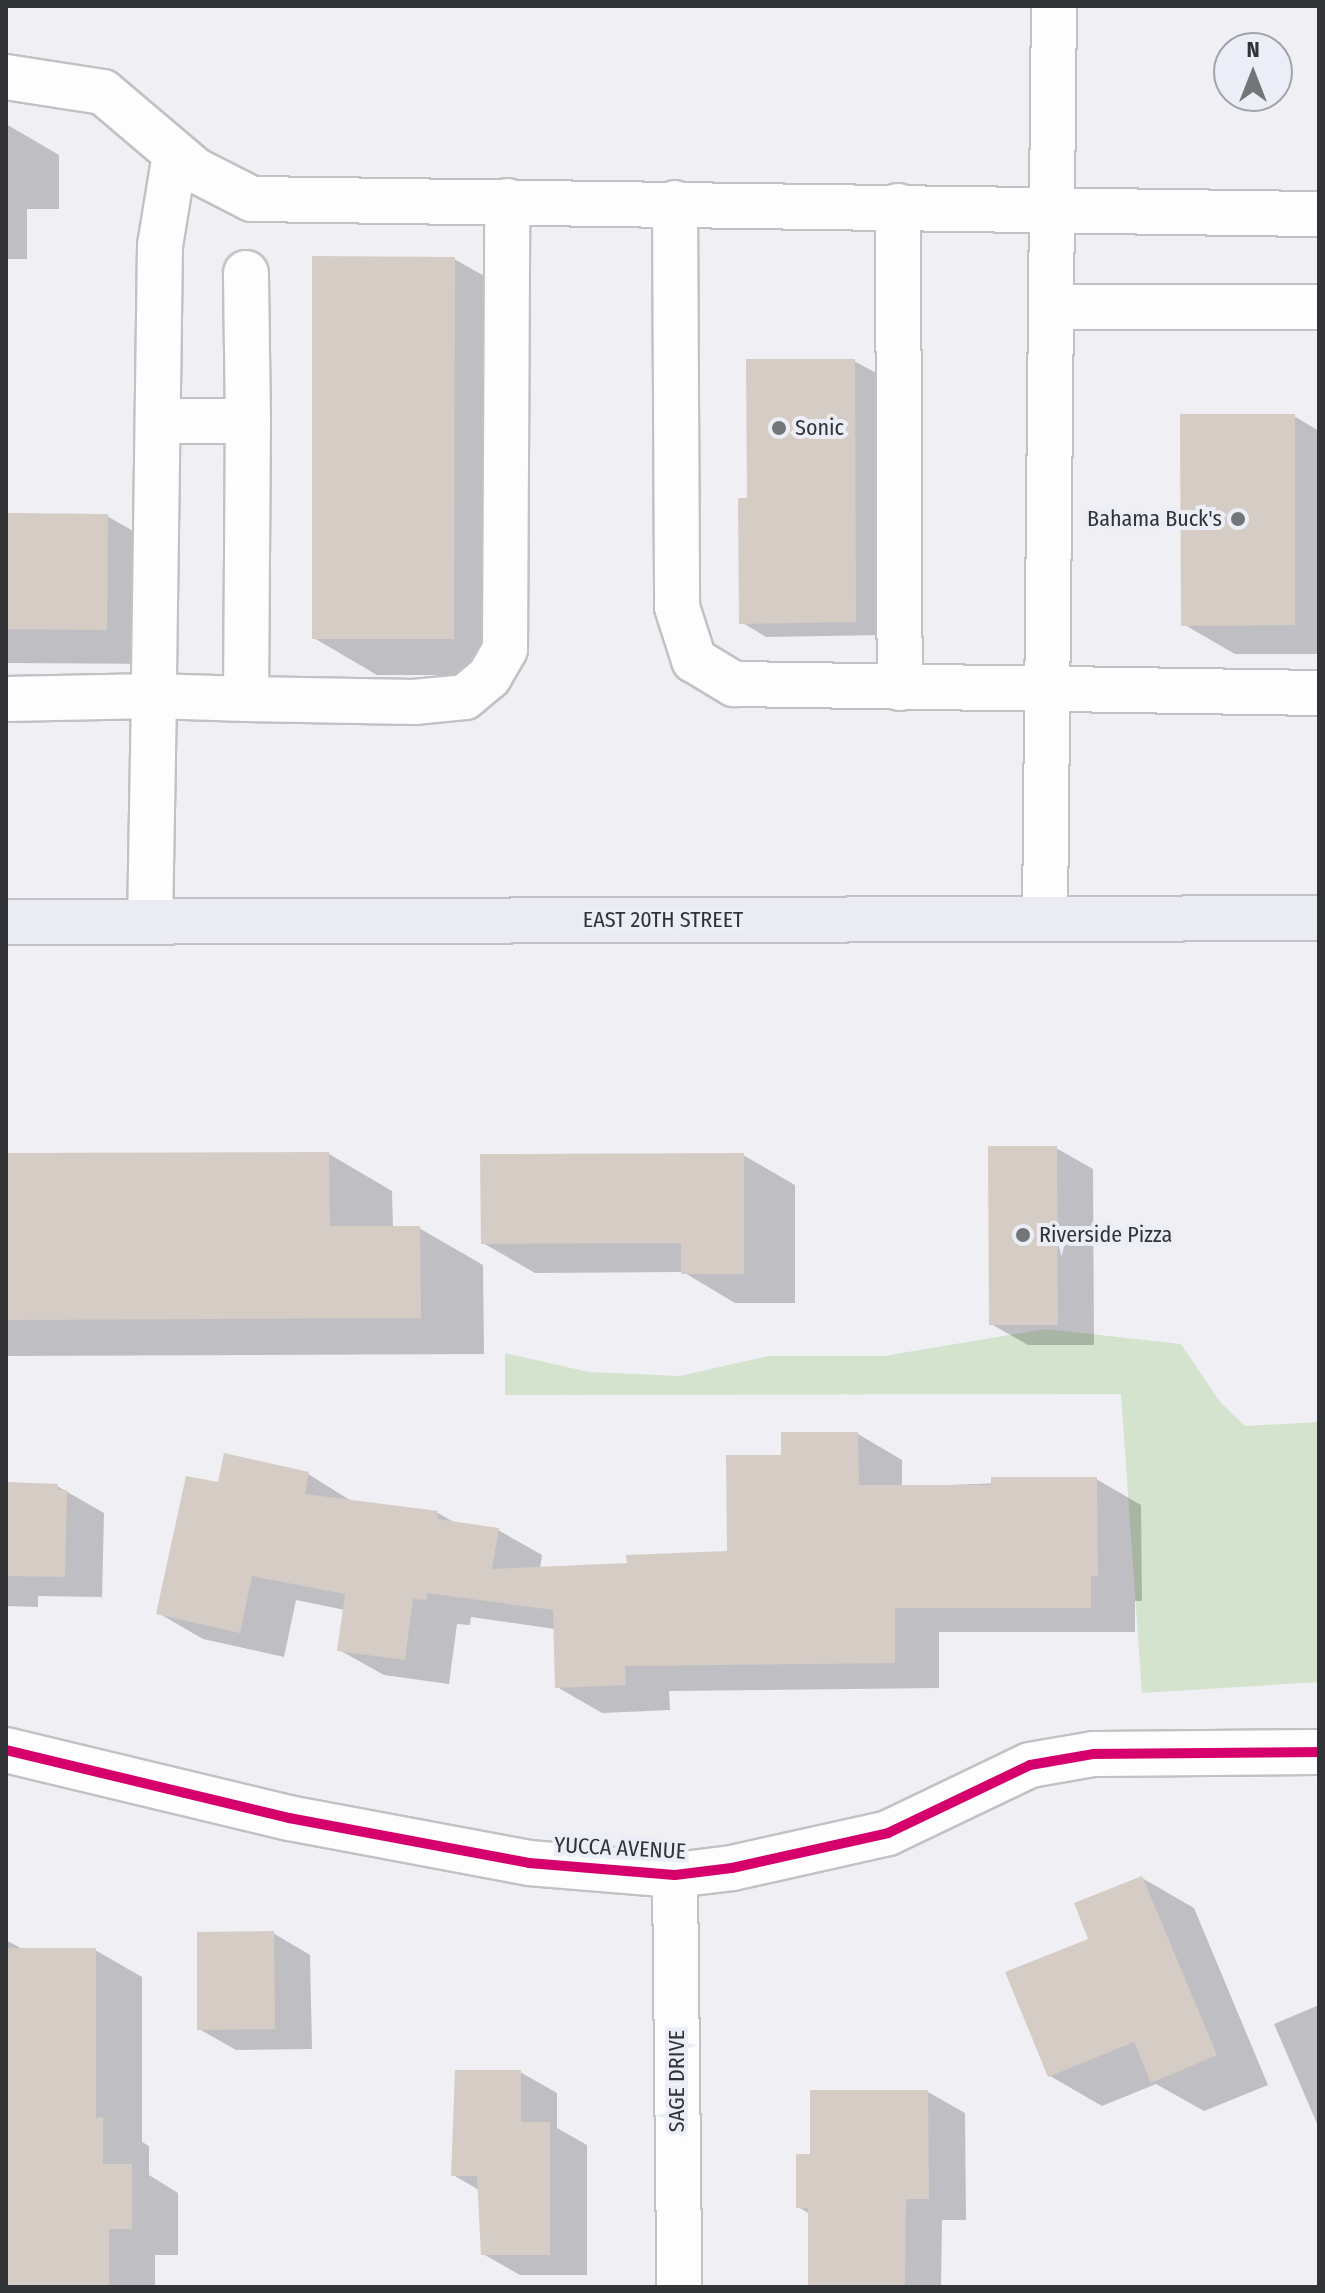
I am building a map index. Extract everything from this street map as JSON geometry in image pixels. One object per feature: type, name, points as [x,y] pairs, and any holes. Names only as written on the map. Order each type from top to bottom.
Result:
[{"type":"main road","name":"EAST 20TH STREET","points":[[6,922],[1319,918]]},
{"type":"street","points":[[1045,919],[1054,6]]},
{"type":"street","points":[[6,77],[103,92],[195,170],[252,199],[1052,207],[1319,214]]},
{"type":"street","points":[[150,922],[160,246],[175,154]]},
{"type":"street","points":[[6,699],[154,696],[414,702],[465,697],[489,677],[505,649],[507,201]]},
{"type":"street","points":[[675,203],[677,607],[694,660],[734,684],[1319,693]]},
{"type":"street","points":[[898,206],[900,688]]},
{"type":"street","points":[[246,273],[246,699]]},
{"type":"street","points":[[1051,307],[1319,307]]},
{"type":"street","points":[[158,421],[248,421]]},
{"type":"street","name":"YUCCA AVENUE","points":[[6,1750],[289,1818],[469,1852],[529,1863],[675,1875],[745,1866],[888,1833],[1030,1765],[1094,1754],[1319,1752]]},
{"type":"street","name":"SAGE DRIVE","points":[[675,1875],[679,2287]]},
{"type":"green space","points":[[1045,1329],[1181,1344],[1220,1402],[1245,1426],[1319,1422],[1319,1682],[1142,1693],[1121,1394],[505,1395],[505,1353],[589,1372],[680,1376],[768,1356],[884,1356]]},
{"type":"building","points":[[312,256],[455,257],[454,639],[312,639]]},
{"type":"building","points":[[746,359],[855,359],[856,622],[739,624],[738,498],[747,498]]},
{"type":"building","name":"Bahama Buck's","points":[[1180,414],[1295,414],[1295,625],[1181,626]]},
{"type":"building","points":[[6,513],[108,514],[107,630],[6,629]]},
{"type":"building","name":"Riverside Pizza","points":[[988,1146],[1057,1146],[1058,1325],[989,1325]]},
{"type":"building","points":[[329,1152],[330,1226],[420,1226],[421,1318],[6,1320],[6,1153]]},
{"type":"building","points":[[744,1153],[744,1274],[681,1274],[681,1243],[481,1244],[480,1154]]},
{"type":"building","points":[[781,1432],[858,1432],[859,1485],[991,1485],[991,1477],[1097,1477],[1098,1576],[1091,1576],[1091,1608],[895,1608],[895,1663],[625,1666],[626,1685],[555,1688],[553,1610],[427,1593],[426,1600],[413,1599],[405,1660],[337,1651],[345,1594],[252,1576],[240,1633],[156,1614],[186,1476],[218,1482],[224,1453],[309,1472],[305,1494],[438,1511],[437,1519],[499,1528],[492,1569],[627,1563],[626,1555],[727,1551],[726,1455],[781,1455]]},
{"type":"building","points":[[6,1482],[58,1484],[58,1490],[67,1490],[65,1577],[6,1576]]},
{"type":"building","points":[[1142,1876],[1217,2055],[1151,2083],[1134,2042],[1048,2077],[1005,1972],[1088,1939],[1074,1903]]},
{"type":"building","points":[[274,1931],[275,2029],[197,2030],[197,1932]]},
{"type":"building","points":[[6,1948],[96,1948],[96,2118],[103,2117],[103,2164],[132,2164],[132,2229],[109,2229],[109,2287],[6,2287]]},
{"type":"building","points":[[455,2070],[521,2070],[521,2122],[550,2122],[550,2255],[481,2255],[477,2176],[451,2176]]},
{"type":"building","points":[[810,2090],[928,2090],[929,2199],[906,2199],[905,2287],[808,2287],[808,2208],[796,2208],[796,2154],[810,2154]]},
{"type":"cycle path","points":[[6,1750],[289,1818],[529,1863],[675,1875],[732,1868],[888,1833],[1030,1765],[1094,1754],[1319,1752]]},
{"type":"place","name":"Sonic","points":[[779,428]]},
{"type":"place","name":"Bahama Buck's","points":[[1238,519]]},
{"type":"place","name":"Riverside Pizza","points":[[1023,1235]]}]
